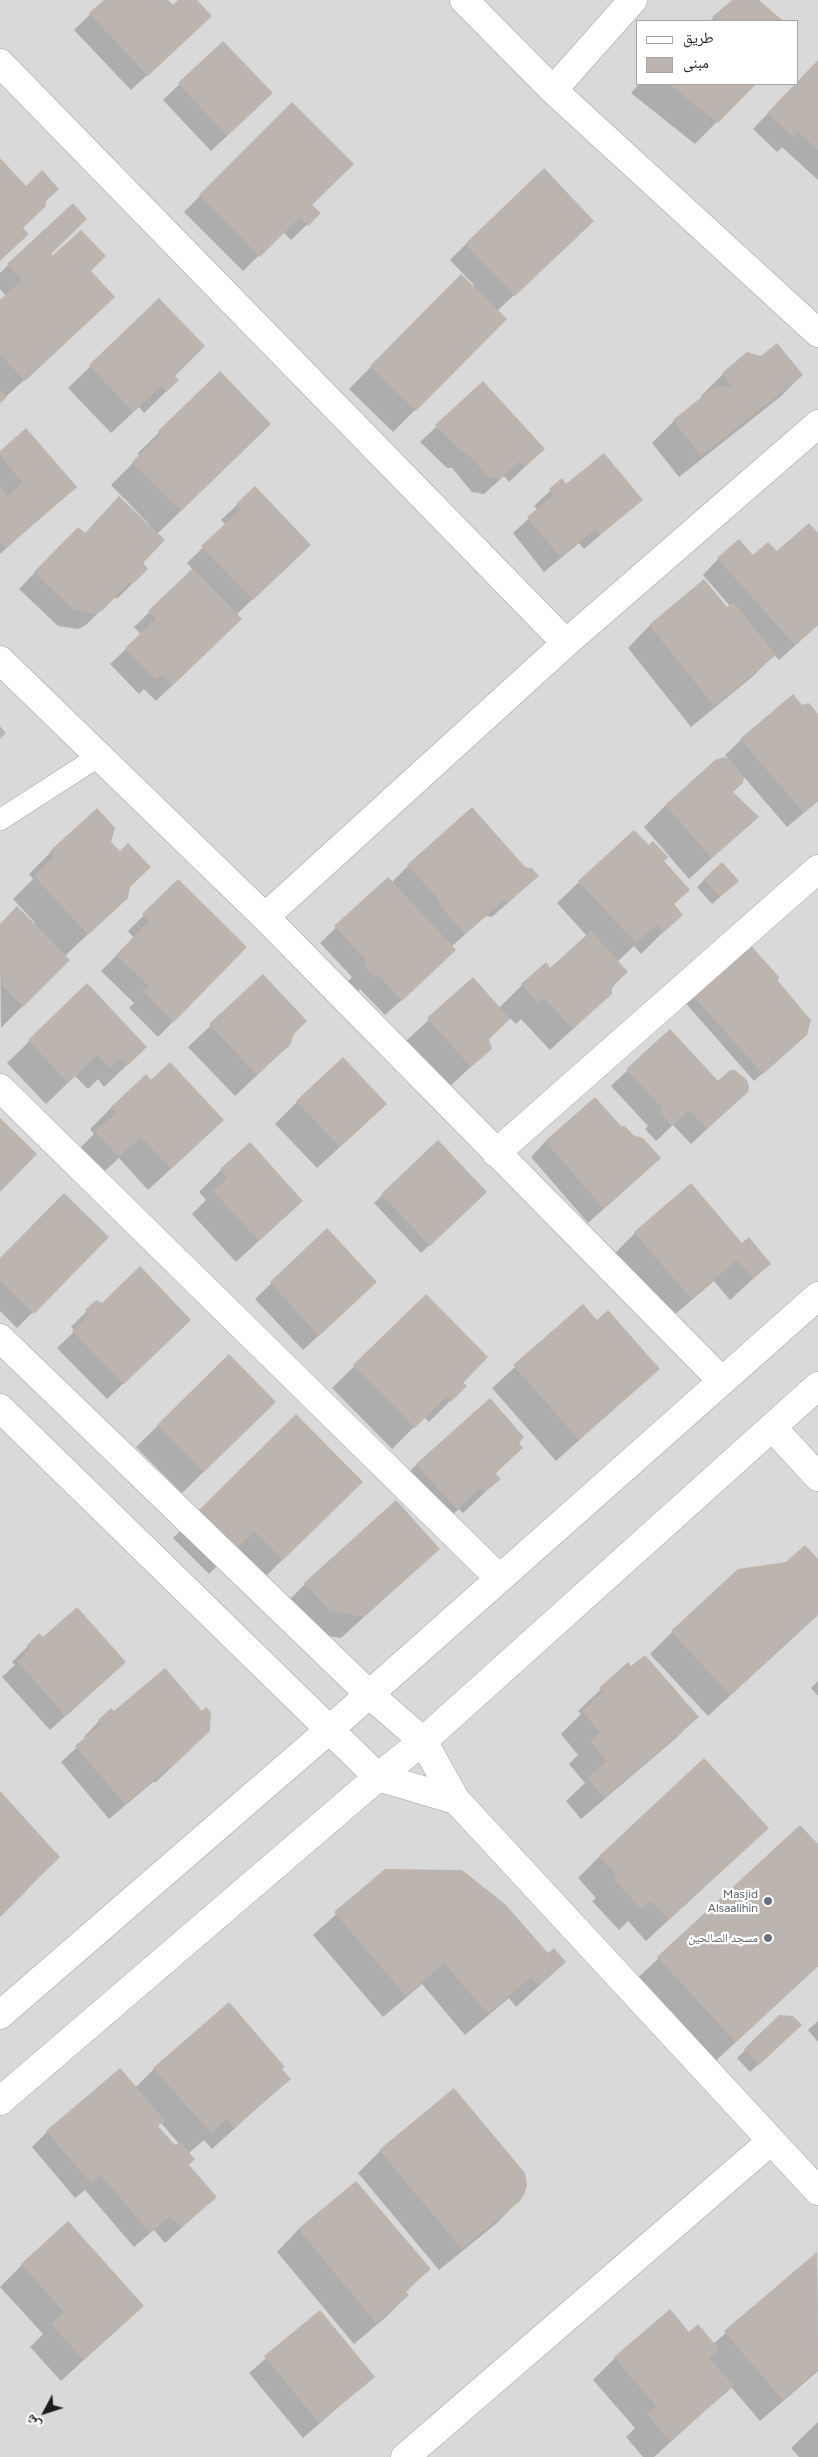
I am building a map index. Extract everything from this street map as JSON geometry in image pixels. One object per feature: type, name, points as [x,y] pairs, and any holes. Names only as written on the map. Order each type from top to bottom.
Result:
[{"type":"street","points":[[464,0],[553,90],[818,333]]},
{"type":"street","points":[[553,90],[632,0]]},
{"type":"street","points":[[0,63],[566,643]]},
{"type":"street","points":[[265,917],[566,643],[818,424]]},
{"type":"street","points":[[0,660],[265,917],[721,1380]]},
{"type":"street","points":[[496,1153],[818,869]]},
{"type":"street","points":[[0,1088],[499,1578]]},
{"type":"street","points":[[0,2015],[329,1730],[721,1380],[818,1296]]},
{"type":"street","points":[[0,1338],[369,1694],[423,1741],[456,1800],[770,2142],[818,2190]]},
{"type":"street","points":[[0,2101],[378,1777],[423,1741],[818,1386]]},
{"type":"street","points":[[0,1408],[378,1777],[456,1800]]},
{"type":"street","points":[[772,1427],[818,1477]]},
{"type":"street","points":[[405,2457],[770,2142]]},
{"type":"lane","points":[[0,820],[99,756]]},
{"type":"shaded area","points":[[0,0],[818,0],[818,2457],[0,2457]]},
{"type":"building","points":[[104,0],[168,0],[173,5],[178,0],[197,0],[212,16],[148,76],[89,13]]},
{"type":"building","points":[[732,0],[759,0],[782,20],[716,20],[712,17]]},
{"type":"building","points":[[223,41],[273,93],[227,136],[178,83]]},
{"type":"building","points":[[818,60],[818,150],[798,132],[793,137],[767,113],[794,85],[798,85],[798,81]]},
{"type":"building","points":[[670,85],[755,85],[718,123]]},
{"type":"building","points":[[292,102],[354,164],[312,205],[321,213],[308,226],[300,217],[260,257],[199,195]]},
{"type":"building","points":[[0,158],[26,186],[42,170],[59,189],[46,201],[46,206],[23,228],[29,234],[0,261]]},
{"type":"building","points":[[544,168],[594,221],[515,296],[465,244]]},
{"type":"building","points":[[73,203],[87,219],[51,254],[53,255],[81,230],[106,256],[91,271],[115,297],[25,381],[0,354],[0,300],[22,280],[7,264]]},
{"type":"building","points":[[461,274],[507,319],[416,411],[370,366]]},
{"type":"building","points":[[159,298],[205,346],[175,376],[179,380],[166,392],[161,386],[133,412],[89,365]]},
{"type":"building","points":[[777,343],[803,375],[701,456],[673,420],[714,387],[732,386],[722,373],[747,352],[761,356]]},
{"type":"building","points":[[220,371],[271,424],[181,511],[132,462],[161,434],[158,431]]},
{"type":"building","points":[[483,381],[545,449],[525,467],[520,461],[500,479],[488,476],[467,453],[463,453],[435,425]]},
{"type":"building","points":[[0,389],[7,397],[0,403]]},
{"type":"building","points":[[26,428],[77,487],[6,548],[0,542],[0,486],[8,496],[23,483],[0,455],[0,451]]},
{"type":"building","points":[[604,453],[643,500],[600,535],[595,529],[560,557],[527,517],[554,495],[549,489],[562,478],[566,484]]},
{"type":"building","points":[[255,486],[311,545],[253,600],[201,546],[241,509],[236,504]]},
{"type":"building","points":[[119,496],[165,540],[143,563],[148,569],[135,582],[129,583],[103,610],[95,614],[74,610],[34,572],[78,527],[85,533]]},
{"type":"building","points":[[809,523],[818,533],[818,625],[795,645],[717,558],[739,539],[753,555],[768,542],[777,551]]},
{"type":"building","points":[[193,568],[242,619],[172,686],[161,675],[155,680],[125,648],[156,619],[148,611]]},
{"type":"building","points":[[704,579],[727,607],[733,602],[776,655],[714,706],[649,625]]},
{"type":"building","points":[[793,694],[802,705],[809,703],[818,714],[818,800],[804,813],[740,739]]},
{"type":"building","points":[[0,726],[6,733],[0,739]]},
{"type":"building","points":[[724,757],[729,759],[744,777],[743,783],[733,792],[759,817],[712,858],[665,805],[715,760]]},
{"type":"building","points":[[472,807],[525,867],[532,868],[539,876],[508,902],[503,901],[465,934],[441,907],[437,897],[407,865]]},
{"type":"building","points":[[97,808],[115,828],[111,842],[120,851],[128,843],[151,867],[130,887],[128,898],[88,935],[34,876],[54,857],[50,851]]},
{"type":"building","points":[[634,830],[649,845],[653,841],[668,857],[664,861],[690,890],[674,904],[683,915],[663,933],[657,925],[636,943],[578,881]]},
{"type":"building","points":[[722,862],[739,881],[720,897],[704,879]]},
{"type":"building","points":[[388,877],[456,950],[402,1001],[377,974],[374,977],[363,965],[367,961],[334,926]]},
{"type":"building","points":[[178,879],[247,947],[174,1022],[143,992],[149,986],[116,955],[149,921],[142,914]]},
{"type":"building","points":[[17,906],[70,960],[23,1007],[1,984],[4,981],[0,976],[0,924]]},
{"type":"building","points":[[591,931],[628,972],[612,986],[612,994],[573,1029],[544,998],[538,1003],[521,984],[546,962],[550,968]]},
{"type":"building","points":[[746,940],[779,977],[778,981],[811,1020],[807,1035],[763,1074],[688,990]]},
{"type":"building","points":[[263,974],[307,1021],[294,1034],[290,1045],[257,1075],[209,1024]]},
{"type":"building","points":[[473,977],[510,1019],[489,1039],[492,1049],[471,1067],[427,1018]]},
{"type":"building","points":[[87,983],[147,1047],[127,1066],[120,1058],[110,1068],[97,1055],[68,1083],[28,1040]]},
{"type":"building","points":[[670,1029],[718,1081],[730,1070],[735,1070],[747,1080],[748,1092],[707,1129],[689,1110],[672,1126],[660,1112],[663,1109],[626,1069]]},
{"type":"building","points":[[343,1057],[387,1104],[340,1147],[296,1101]]},
{"type":"building","points":[[170,1062],[224,1120],[171,1169],[141,1137],[119,1157],[95,1131],[116,1113],[111,1107],[146,1074],[151,1080]]},
{"type":"building","points":[[595,1097],[622,1127],[624,1125],[633,1135],[643,1138],[661,1158],[604,1209],[545,1141]]},
{"type":"building","points":[[0,1118],[37,1154],[0,1192]]},
{"type":"building","points":[[438,1140],[487,1192],[430,1246],[381,1194]]},
{"type":"building","points":[[250,1142],[303,1201],[259,1241],[213,1191],[228,1178],[220,1169]]},
{"type":"building","points":[[691,1183],[742,1243],[749,1237],[771,1264],[753,1279],[737,1260],[691,1299],[634,1232]]},
{"type":"building","points":[[64,1193],[109,1237],[34,1314],[0,1281],[0,1258]]},
{"type":"building","points":[[327,1228],[377,1282],[319,1336],[270,1282]]},
{"type":"building","points":[[140,1266],[191,1320],[124,1384],[72,1331],[90,1314],[85,1310],[96,1300],[102,1303]]},
{"type":"building","points":[[426,1294],[488,1357],[463,1383],[467,1386],[451,1402],[447,1396],[415,1428],[353,1365]]},
{"type":"building","points":[[583,1304],[597,1320],[608,1310],[660,1369],[579,1440],[513,1365]]},
{"type":"building","points":[[229,1354],[276,1402],[204,1472],[157,1425]]},
{"type":"building","points":[[490,1398],[524,1437],[519,1443],[523,1448],[495,1473],[501,1479],[485,1492],[481,1488],[457,1509],[416,1464]]},
{"type":"building","points":[[296,1414],[363,1482],[283,1560],[254,1531],[232,1553],[194,1515]]},
{"type":"building","points":[[396,1500],[440,1549],[364,1617],[330,1611],[304,1583]]},
{"type":"building","points":[[805,1545],[818,1559],[818,1615],[730,1695],[671,1631],[738,1569],[786,1562]]},
{"type":"building","points":[[77,1607],[126,1662],[66,1716],[17,1661],[30,1649],[27,1645],[39,1633],[43,1637]]},
{"type":"building","points":[[645,1655],[699,1717],[604,1798],[587,1778],[607,1761],[590,1741],[600,1733],[582,1711],[603,1692],[599,1688],[628,1662],[631,1666]]},
{"type":"building","points":[[165,1668],[202,1711],[206,1707],[211,1712],[210,1731],[173,1766],[170,1766],[125,1804],[75,1746],[101,1724],[98,1720],[111,1708],[114,1711]]},
{"type":"building","points":[[704,1758],[769,1828],[669,1920],[651,1901],[641,1909],[613,1878],[617,1875],[599,1856]]},
{"type":"building","points":[[0,1791],[60,1857],[0,1916]]},
{"type":"building","name":"Masjid Alsaalihin","points":[[800,1825],[818,1844],[818,1966],[736,2042],[657,1957]]},
{"type":"building","points":[[385,1869],[462,1870],[505,1904],[548,1953],[554,1948],[566,1962],[539,1986],[531,1977],[488,2014],[444,1963],[406,1996],[334,1912]]},
{"type":"building","points":[[229,2002],[285,2067],[282,2069],[291,2079],[234,2128],[227,2119],[211,2133],[153,2068]]},
{"type":"building","points":[[779,2015],[793,2016],[802,2025],[759,2065],[744,2049]]},
{"type":"building","points":[[120,2068],[165,2121],[158,2126],[175,2145],[180,2142],[195,2159],[189,2165],[217,2197],[181,2228],[170,2216],[150,2233],[101,2175],[91,2183],[46,2131]]},
{"type":"building","points":[[454,2088],[525,2173],[527,2184],[525,2193],[520,2201],[462,2249],[379,2150]]},
{"type":"building","points":[[356,2181],[431,2269],[405,2291],[409,2295],[376,2323],[298,2229]]},
{"type":"building","points":[[68,2221],[144,2306],[84,2360],[51,2324],[64,2312],[21,2264]]},
{"type":"building","points":[[817,2252],[818,2369],[783,2400],[724,2331]]},
{"type":"building","points":[[670,2309],[689,2332],[698,2324],[719,2349],[709,2358],[734,2386],[670,2441],[647,2414],[656,2406],[614,2357]]},
{"type":"building","points":[[320,2310],[375,2377],[319,2423],[264,2356]]},
{"type":"place","name":"Masjid Alsaalihin","points":[[768,1901]]},
{"type":"place","name":"مسجد الصالحين","points":[[768,1938]]}]
